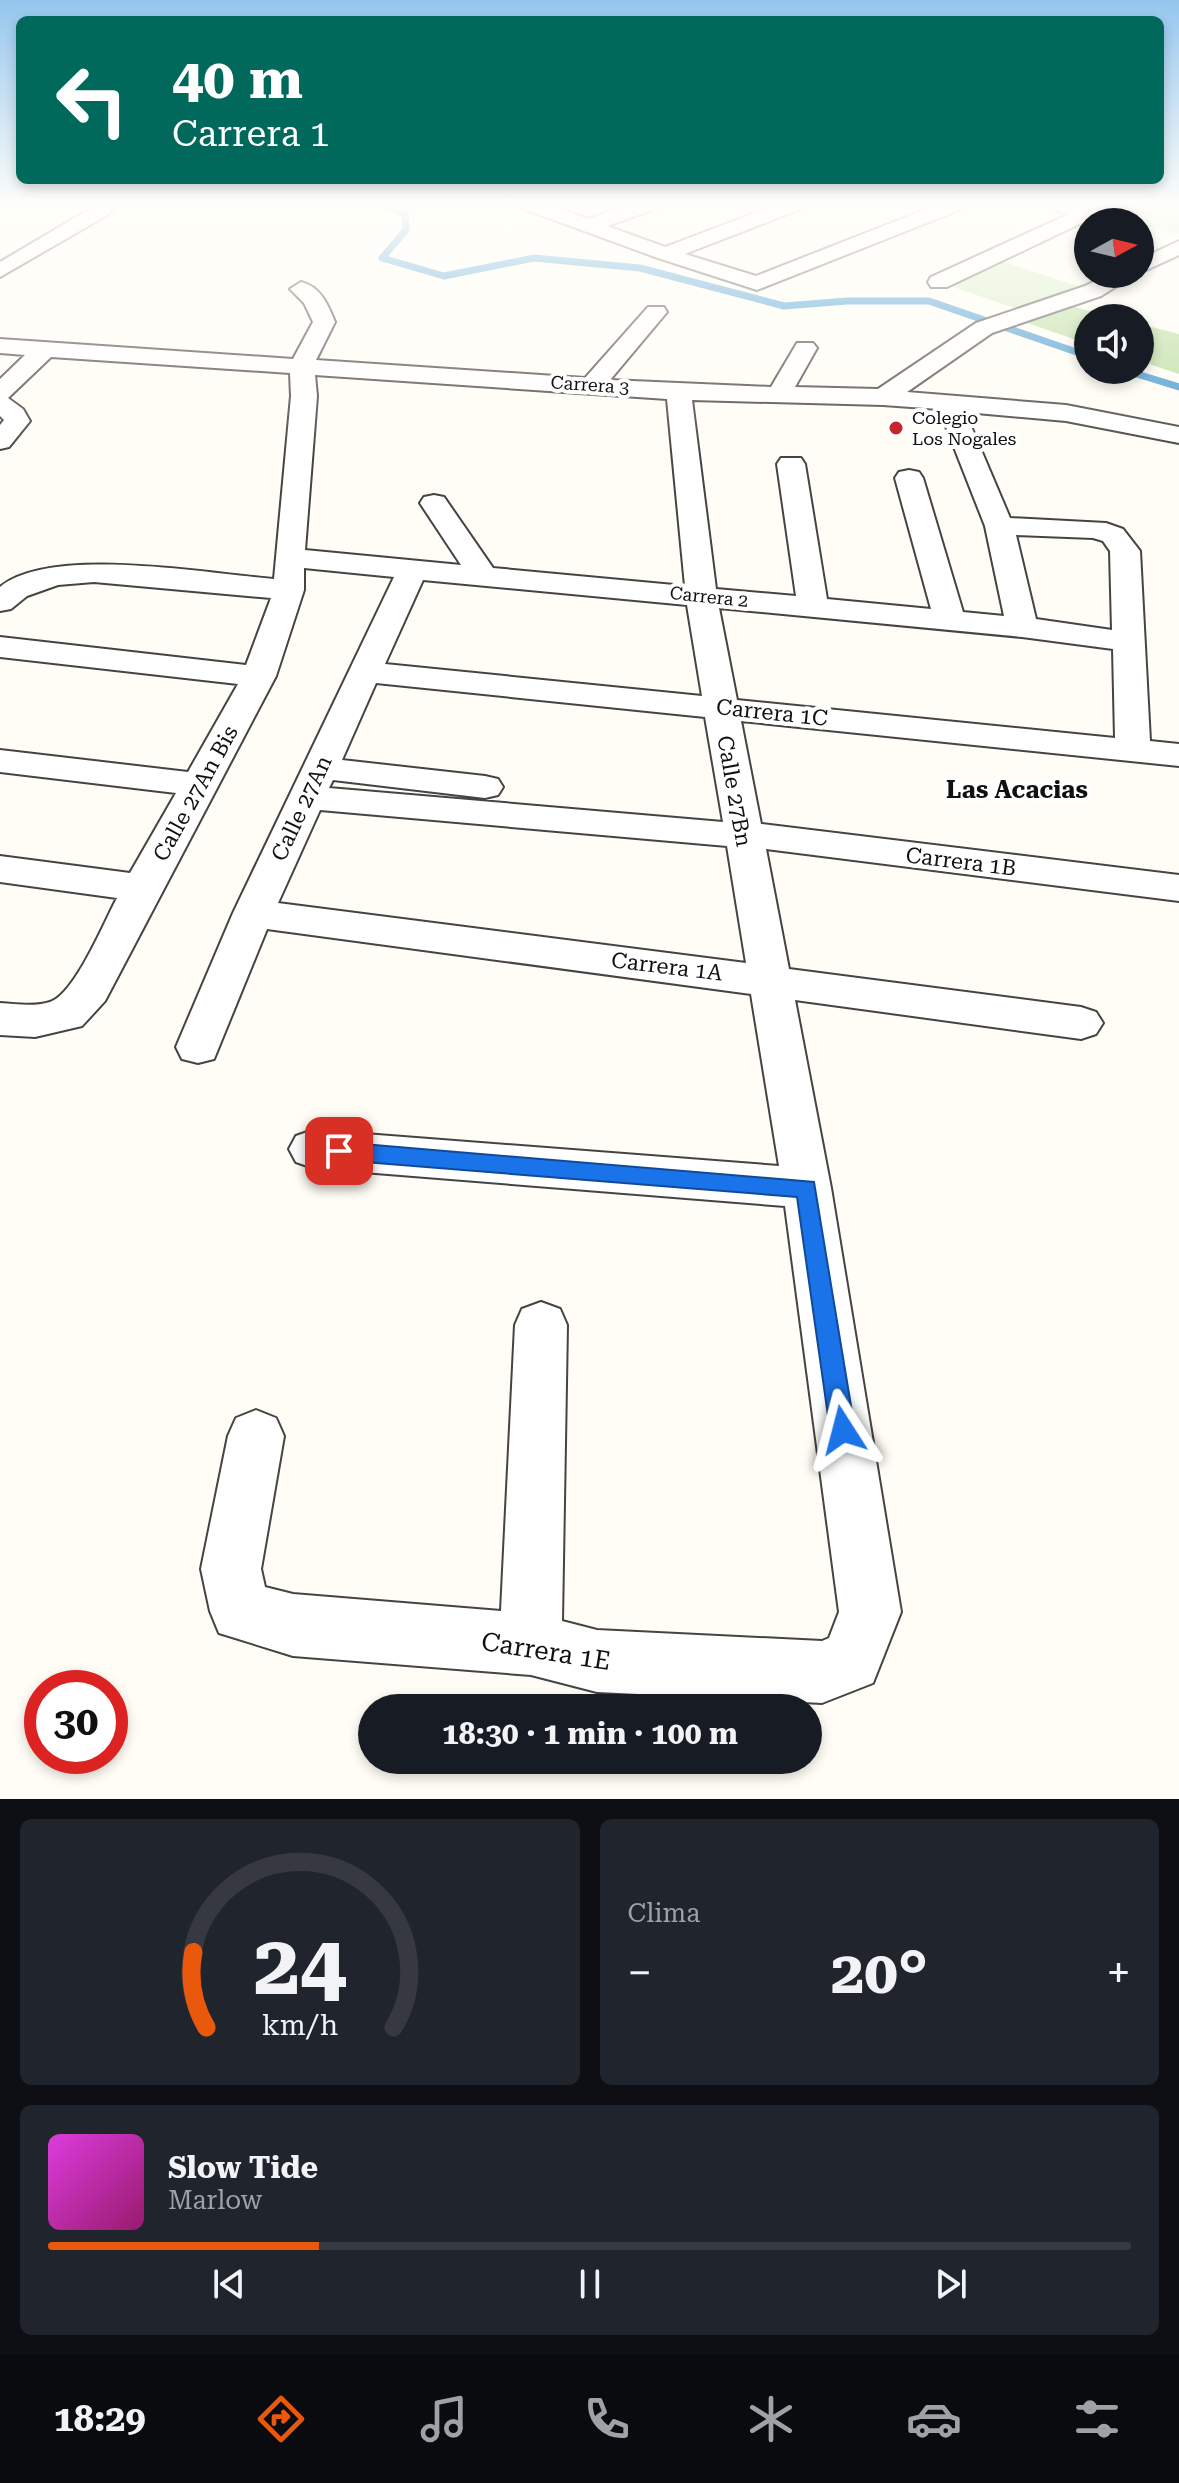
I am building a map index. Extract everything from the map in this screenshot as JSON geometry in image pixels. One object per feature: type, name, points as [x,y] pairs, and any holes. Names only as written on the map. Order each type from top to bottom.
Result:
[{"type":"street","points":[[289,574],[304,396],[302,364],[324,322],[314,300],[301,289]]},
{"type":"street","points":[[883,397],[984,328],[1097,289]]},
{"type":"street","points":[[593,384],[656,312]]},
{"type":"street","name":"Carrera 3","points":[[0,346],[178,360],[302,364],[679,392],[883,397],[1066,413],[1179,435]]},
{"type":"street","points":[[779,394],[805,348]]},
{"type":"street","points":[[0,393],[43,351]]},
{"type":"street","name":"Calle 27Bn","points":[[679,392],[701,596],[807,1188],[870,1612],[851,1661]]},
{"type":"street","points":[[949,403],[999,526],[1022,627]]},
{"type":"street","points":[[0,404],[14,414],[17,421],[0,441]]},
{"type":"street","points":[[791,464],[813,609]]},
{"type":"street","points":[[909,478],[950,621]]},
{"type":"street","points":[[434,503],[484,577]]},
{"type":"street","points":[[999,526],[1096,529],[1113,535],[1125,551],[1133,750]]},
{"type":"street","name":"Carrera 2","points":[[0,602],[16,589],[54,576],[94,573],[411,572],[1022,627],[1129,642]]},
{"type":"street","name":"Calle 27An","points":[[198,1047],[253,913],[411,572]]},
{"type":"street","name":"Calle 27An Bis","points":[[0,1019],[35,1021],[67,1015],[90,990],[142,888],[259,676],[289,574]]},
{"type":"street","points":[[0,647],[259,676]]},
{"type":"street","name":"Carrera 1C","points":[[364,672],[1179,755]]},
{"type":"street","points":[[0,761],[199,785]]},
{"type":"street","name":"Carrera 1B","points":[[313,783],[702,834],[742,834],[1179,888]]},
{"type":"street","points":[[0,869],[142,888]]},
{"type":"street","name":"Carrera 1A","points":[[253,913],[1081,1023]]},
{"type":"street","points":[[313,1149],[807,1188]]},
{"type":"street","points":[[531,1644],[541,1325]]},
{"type":"street","name":"Carrera 1E","points":[[256,1436],[231,1569],[241,1611],[293,1625],[531,1644],[597,1661],[822,1672],[851,1661]]},
{"type":"green space","points":[[959,289],[1087,289],[1093,291],[1026,312]]},
{"type":"green space","points":[[1056,302],[1074,307],[1074,339],[1010,317]]},
{"type":"green space","points":[[1154,328],[1179,334],[1179,374],[1154,366]]},
{"type":"waterway","points":[[719,289],[784,306],[847,301],[929,301],[1074,351]]},
{"type":"waterway","points":[[1154,379],[1179,387]]},
{"type":"place","name":"Colegio Los Nogales","points":[[896,428]]},
{"type":"district","name":"Las Acacias","points":[[1017,790]]},
{"type":"route","points":[[339,1151],[807,1188],[843,1430]]}]
